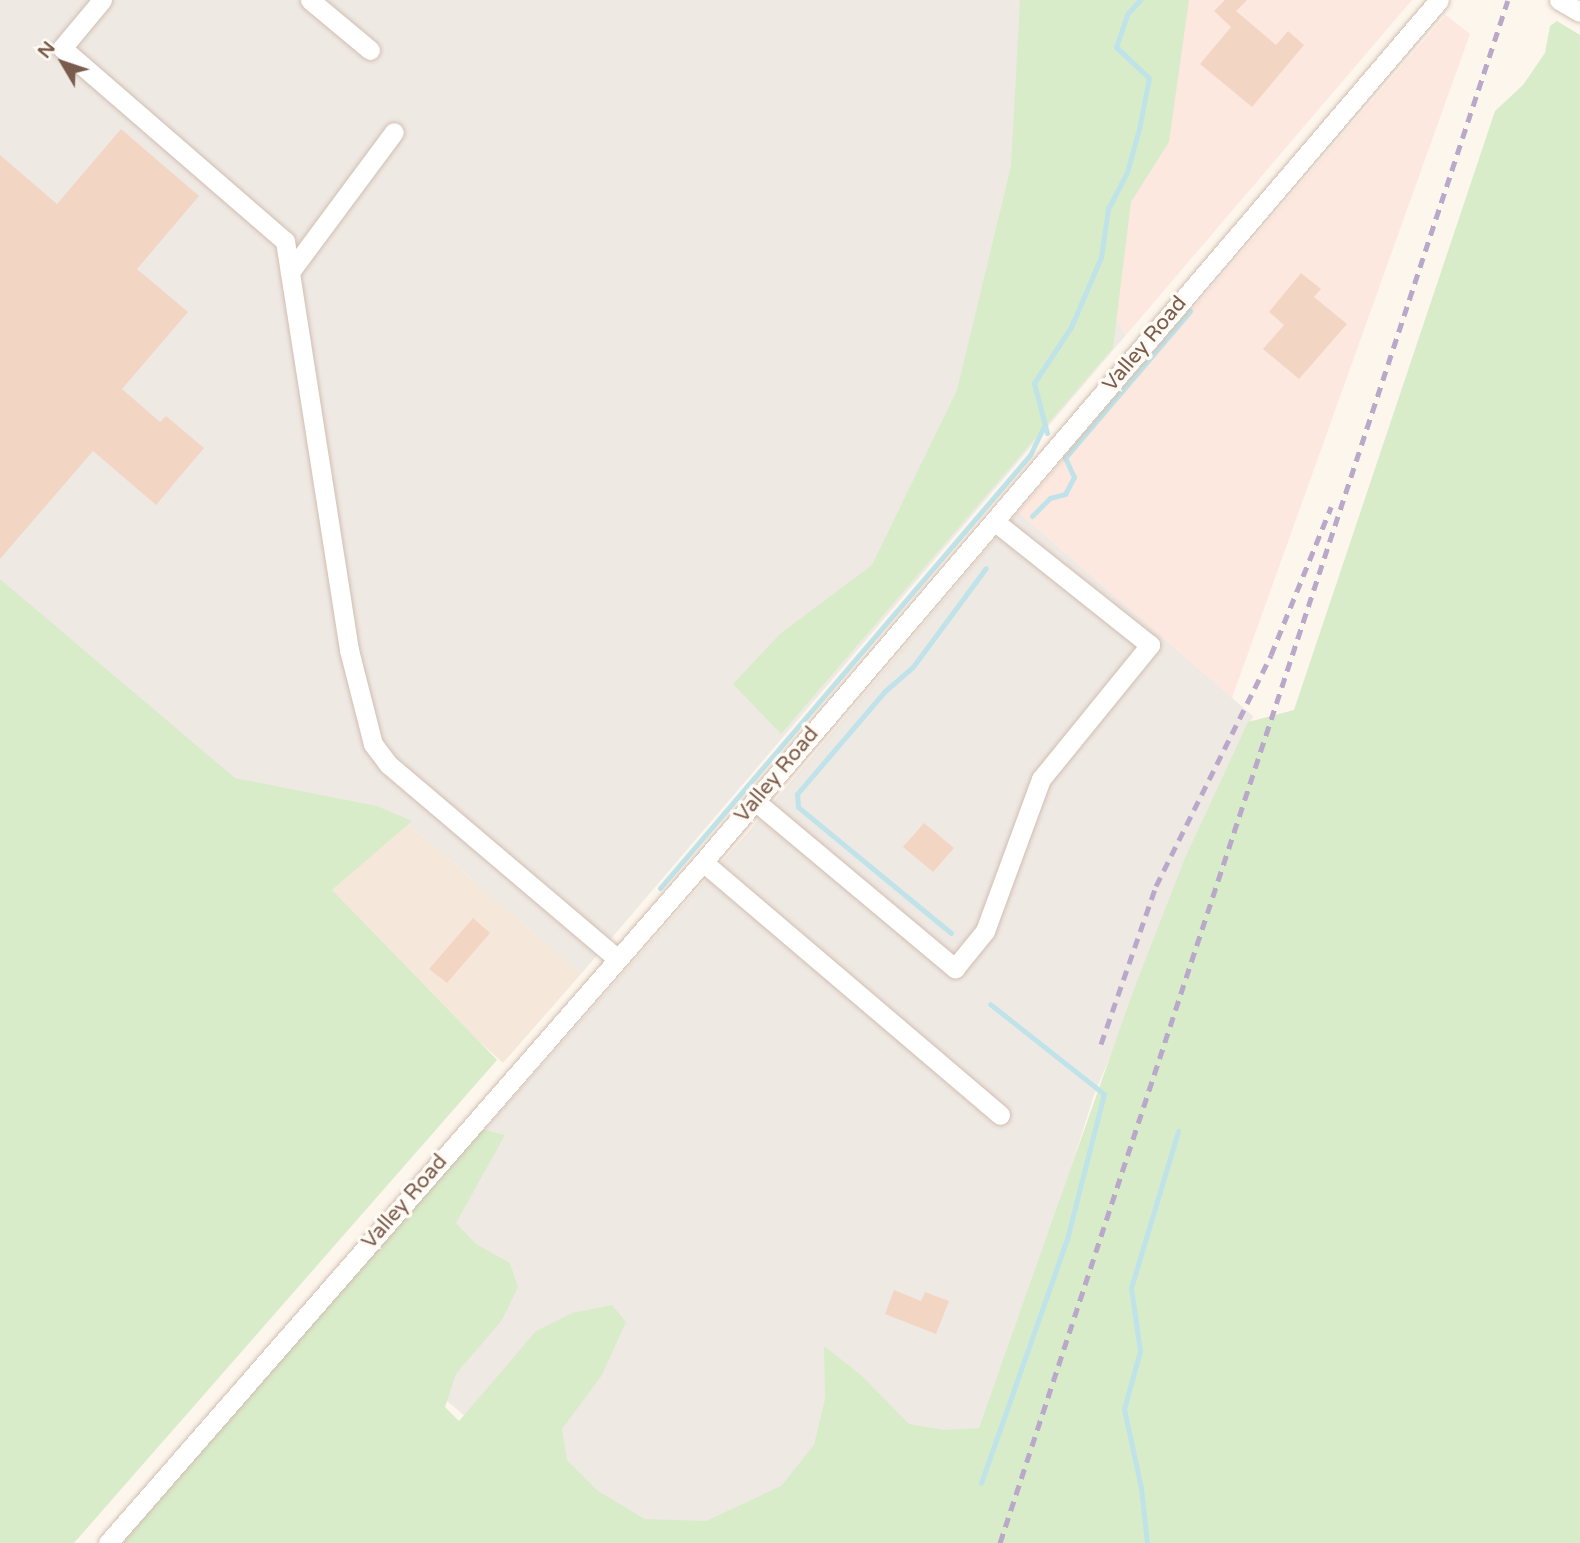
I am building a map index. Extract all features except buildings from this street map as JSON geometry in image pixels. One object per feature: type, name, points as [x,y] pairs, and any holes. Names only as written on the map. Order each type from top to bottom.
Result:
[{"type":"street","points":[[102,0],[62,48],[285,241],[349,650],[373,744],[389,765],[618,959]]},
{"type":"street","points":[[310,0],[370,50]]},
{"type":"street","name":"Valley Road","points":[[107,1543],[703,862],[1439,0]]},
{"type":"street","points":[[1559,0],[1580,12]]},
{"type":"street","points":[[290,272],[394,132]]},
{"type":"street","points":[[755,801],[956,968],[985,931],[1041,779],[1150,645],[994,521]]},
{"type":"street","points":[[703,862],[1000,1115]]},
{"type":"shaded area","points":[[0,0],[1158,0],[1110,309],[1126,335],[581,974],[399,816],[323,901],[0,636]]},
{"type":"shaded area","points":[[1158,0],[1412,0],[1126,335],[1110,309]]},
{"type":"shaded area","points":[[1446,15],[1470,34],[1232,698],[1018,512]]},
{"type":"shaded area","points":[[1018,512],[1253,716],[1094,1095],[953,1543],[615,1543],[331,1303],[751,829]]},
{"type":"shaded area","points":[[399,816],[581,974],[503,1063],[323,901]]},
{"type":"green space","points":[[1020,0],[1189,0],[1169,142],[1131,202],[1113,348],[781,734],[733,684],[781,633],[872,565],[957,390],[1011,166]]},
{"type":"green space","points":[[1557,21],[1580,35],[1580,1543],[122,1543],[482,1129],[505,1135],[456,1223],[476,1244],[510,1263],[518,1287],[502,1320],[456,1374],[445,1407],[459,1421],[536,1331],[572,1313],[612,1305],[626,1322],[602,1375],[562,1429],[567,1460],[598,1491],[645,1519],[706,1521],[781,1486],[814,1445],[825,1399],[824,1346],[861,1375],[909,1424],[944,1430],[979,1428],[1134,989],[1185,858],[1248,722],[1294,710],[1495,111],[1523,85],[1545,53],[1550,26]]},
{"type":"green space","points":[[0,579],[235,778],[377,806],[412,821],[332,890],[497,1060],[74,1543],[0,1543]]},
{"type":"waterway","points":[[1047,433],[1034,383],[1071,327],[1101,257],[1108,209],[1127,172],[1139,129],[1149,78],[1116,47],[1128,13],[1140,0]]},
{"type":"waterway","points":[[1032,516],[1050,498],[1065,494],[1074,477],[1065,458],[1190,311]]},
{"type":"waterway","points":[[660,888],[1030,455],[1043,428]]},
{"type":"waterway","points":[[951,933],[798,807],[797,794],[884,692],[912,668],[986,568]]},
{"type":"waterway","points":[[981,1483],[1067,1239],[1104,1094],[990,1004]]},
{"type":"waterway","points":[[1147,1543],[1141,1488],[1124,1409],[1140,1351],[1131,1288],[1178,1131]]},
{"type":"railway","points":[[1000,1543],[1508,0]]},
{"type":"railway","points":[[1101,1044],[1156,886],[1271,655],[1331,507]]}]
